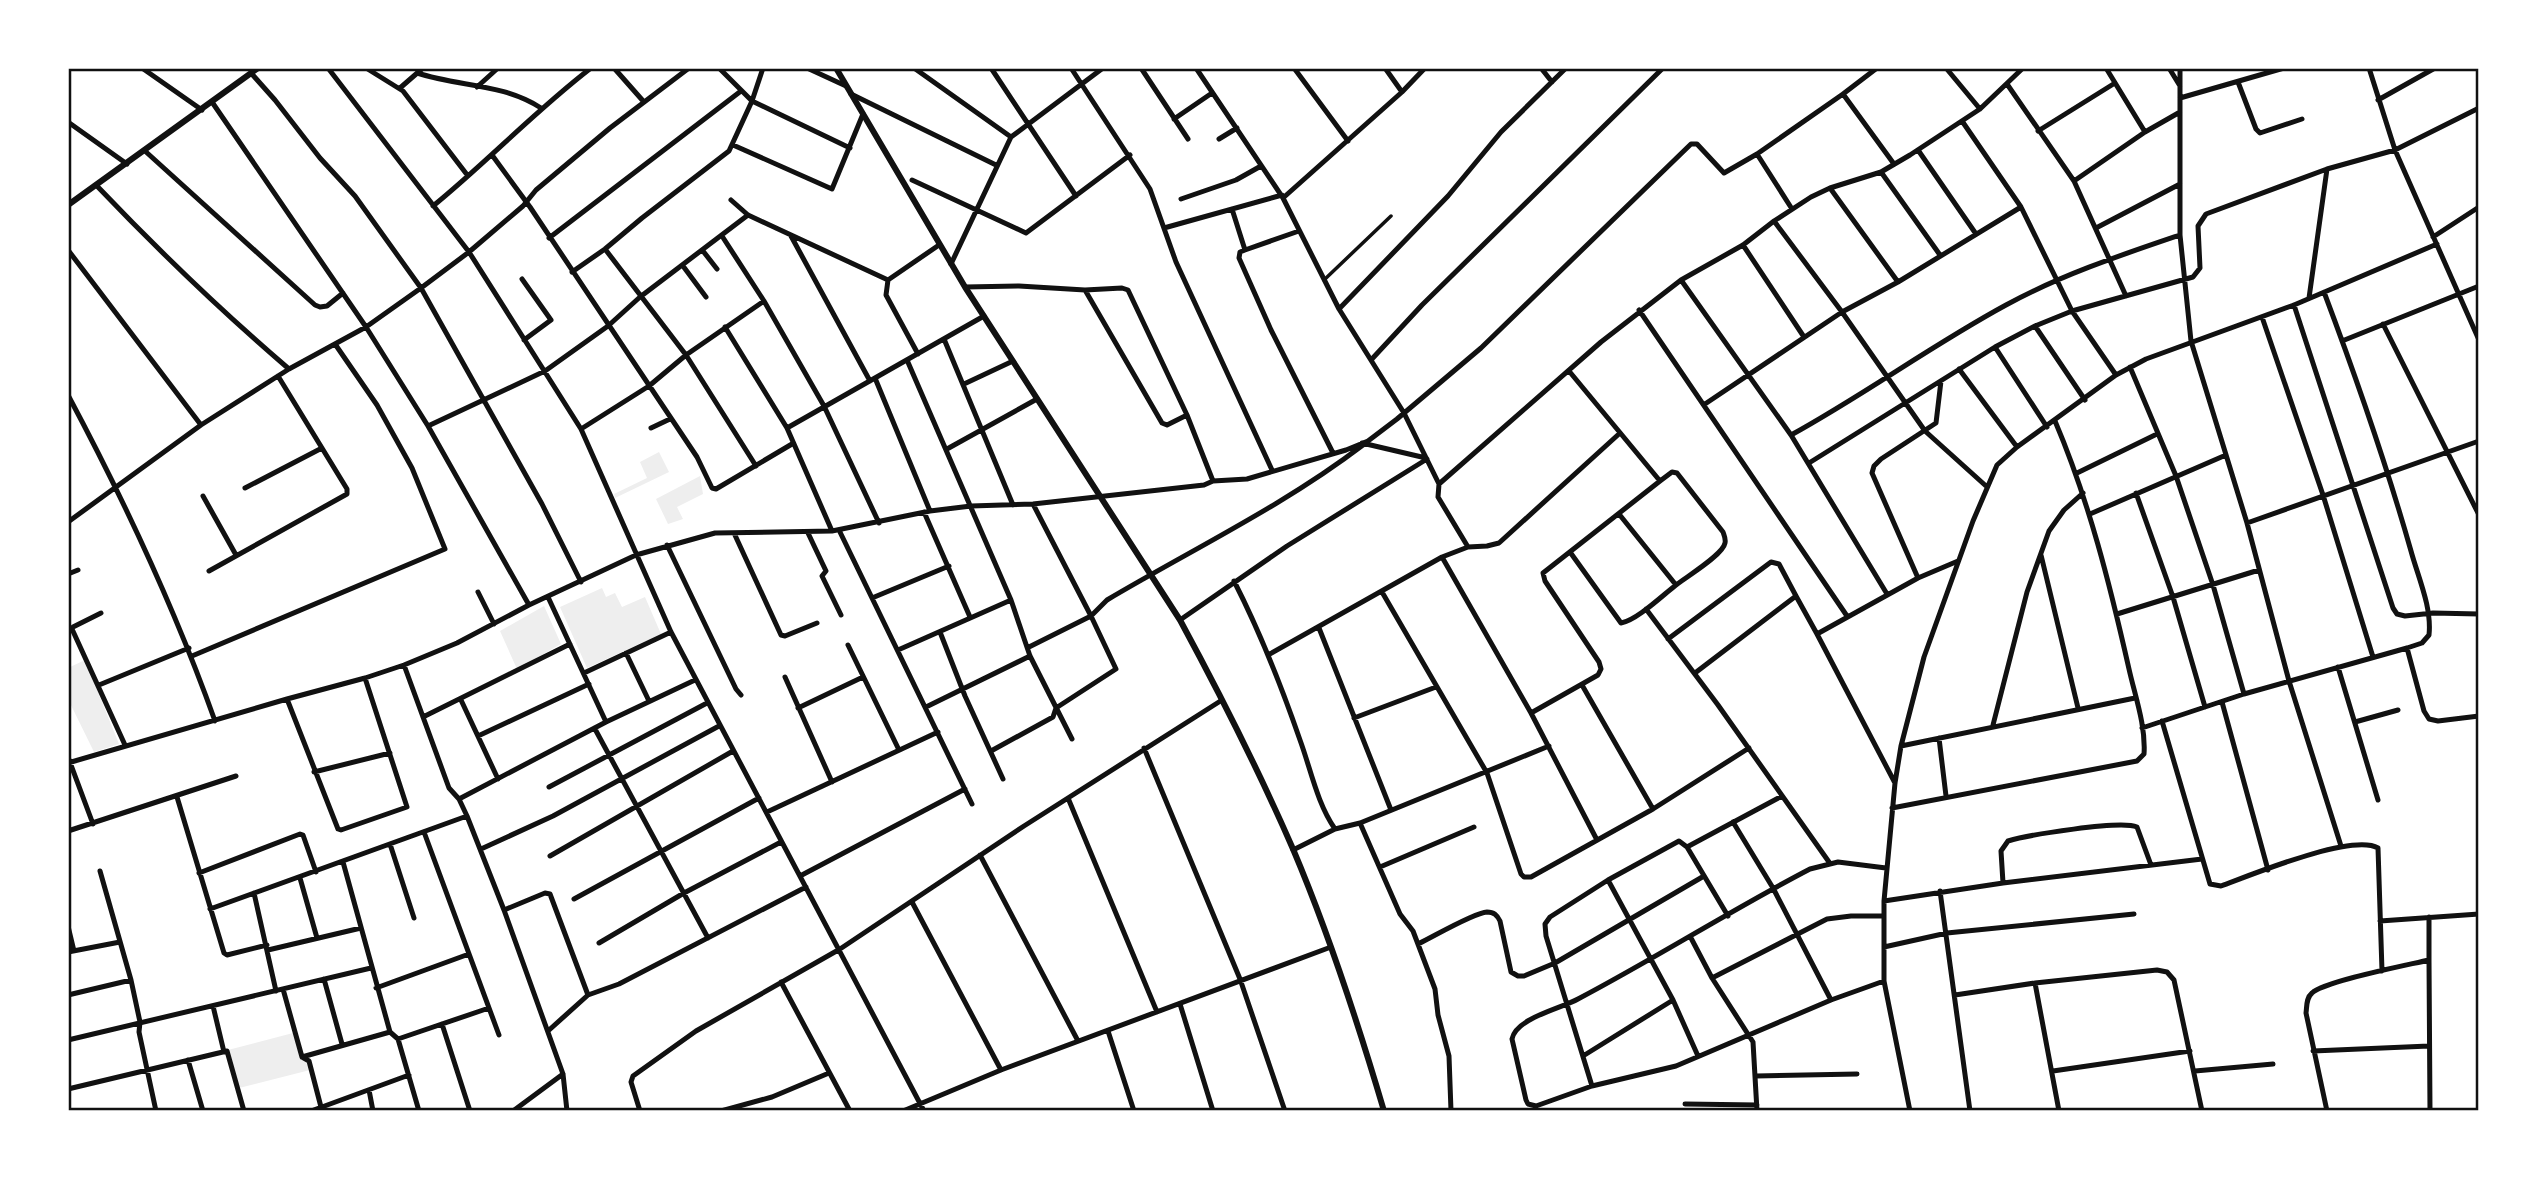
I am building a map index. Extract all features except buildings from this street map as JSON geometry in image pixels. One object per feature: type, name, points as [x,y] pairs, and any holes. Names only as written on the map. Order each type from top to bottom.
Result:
[{"type":"street","points":[[142,68],[202,110]]},
{"type":"street","points":[[68,205],[258,68]]},
{"type":"street","points":[[328,68],[469,252],[581,429],[695,680],[924,1111]]},
{"type":"street","points":[[366,68],[400,88],[468,176]]},
{"type":"street","points":[[400,88],[423,68]]},
{"type":"street","points":[[477,86],[498,68]]},
{"type":"street","points":[[433,206],[541,108],[591,68]]},
{"type":"street","points":[[614,68],[644,102]]},
{"type":"street","points":[[68,522],[201,425],[289,369],[366,327],[421,288],[469,252],[561,169],[689,68]]},
{"type":"street","points":[[719,68],[752,101],[850,148]]},
{"type":"street","points":[[572,272],[727,152],[733,145],[752,101],[763,68]]},
{"type":"street","points":[[807,68],[996,165]]},
{"type":"street","points":[[836,68],[965,287],[1180,620],[1222,700],[1293,850],[1331,947],[1366,1048],[1384,1111]]},
{"type":"street","points":[[914,68],[1011,137]]},
{"type":"street","points":[[992,68],[1076,196]]},
{"type":"street","points":[[1071,68],[1150,189],[1176,262],[1272,470]]},
{"type":"street","points":[[951,264],[1011,137],[1103,68]]},
{"type":"street","points":[[1141,68],[1188,139]]},
{"type":"street","points":[[1196,68],[1283,197],[1339,309],[1404,414],[1439,484],[1438,497],[1468,547]]},
{"type":"street","points":[[1200,75],[1209,68]]},
{"type":"street","points":[[1294,68],[1348,141]]},
{"type":"street","points":[[1385,68],[1402,92]]},
{"type":"street","points":[[1164,228],[1283,197],[1402,92],[1425,68]]},
{"type":"street","points":[[1541,68],[1552,82]]},
{"type":"street","points":[[1339,309],[1448,196],[1501,132],[1566,68]]},
{"type":"street","points":[[1371,360],[1422,304],[1662,68]]},
{"type":"street","points":[[1029,647],[1091,616],[1107,600],[1250,520],[1336,465],[1404,414],[1481,348],[1693,143],[1724,173],[1756,154],[1877,68]]},
{"type":"street","points":[[1946,68],[1980,109]]},
{"type":"street","points":[[1439,484],[1639,310],[1681,281],[1743,245],[1792,209],[1830,188],[1881,172],[1918,150],[1980,109],[2023,68]]},
{"type":"street","points":[[2106,68],[2145,132]]},
{"type":"street","points":[[2169,68],[2180,86]]},
{"type":"street","points":[[2180,68],[2180,235],[2191,341],[2247,523],[2289,681],[2341,846]]},
{"type":"street","points":[[2180,98],[2284,68]]},
{"type":"street","points":[[2369,68],[2395,150],[2479,340]]},
{"type":"street","points":[[2378,100],[2435,68]]},
{"type":"street","points":[[251,73],[320,158],[355,196],[421,288],[542,504],[581,582]]},
{"type":"street","points":[[417,73],[440,80],[517,94],[541,108]]},
{"type":"street","points":[[2238,82],[2256,130],[2260,133],[2302,119]]},
{"type":"street","points":[[2038,131],[2115,83]]},
{"type":"street","points":[[2007,84],[2074,181],[2126,296]]},
{"type":"street","points":[[549,238],[741,91]]},
{"type":"street","points":[[1174,119],[1212,93]]},
{"type":"street","points":[[1843,94],[1894,164]]},
{"type":"street","points":[[212,102],[366,327],[428,426],[529,605]]},
{"type":"street","points":[[1808,463],[1995,347],[2035,326],[2072,311],[2193,277],[2200,268],[2198,226],[2206,214],[2327,169],[2395,150],[2479,108]]},
{"type":"street","points":[[2074,181],[2145,132],[2180,112]]},
{"type":"street","points":[[733,145],[830,189],[833,188],[863,114]]},
{"type":"street","points":[[1962,121],[2021,206],[2072,311],[2116,375]]},
{"type":"street","points":[[68,122],[127,163]]},
{"type":"street","points":[[1220,139],[1237,128]]},
{"type":"street","points":[[1918,150],[1976,233]]},
{"type":"street","points":[[145,151],[315,305],[327,306],[343,293]]},
{"type":"street","points":[[1756,154],[1792,209]]},
{"type":"street","points":[[492,155],[696,457],[713,489],[792,444]]},
{"type":"street","points":[[912,180],[1027,232],[1130,155]]},
{"type":"street","points":[[1181,199],[1236,180],[1261,166]]},
{"type":"street","points":[[2309,298],[2327,169]]},
{"type":"street","points":[[1881,172],[1940,255]]},
{"type":"street","points":[[2096,228],[2180,184]]},
{"type":"street","points":[[97,186],[220,310],[289,369]]},
{"type":"street","points":[[1830,188],[1898,282]]},
{"type":"street","points":[[731,200],[748,215],[888,279]]},
{"type":"street","points":[[1704,404],[1842,313],[1898,282],[2021,206]]},
{"type":"street","points":[[2433,237],[2479,207]]},
{"type":"street","points":[[1232,209],[1245,250]]},
{"type":"street","points":[[428,426],[545,372],[608,326],[640,297],[748,215]]},
{"type":"street","points":[[1324,280],[1391,216]]},
{"type":"street","points":[[1774,221],[1925,431],[1986,486]]},
{"type":"street","points":[[1299,231],[1238,254],[1271,330],[1333,453]]},
{"type":"street","points":[[790,234],[872,379],[970,617]]},
{"type":"street","points":[[1791,435],[2008,303],[2111,259],[2180,235]]},
{"type":"street","points":[[722,236],[764,301],[824,405],[879,523]]},
{"type":"street","points":[[1910,1111],[1884,981],[1884,901],[1895,783],[1900,746],[1924,657],[1986,486],[1997,465],[2017,447],[2047,428],[2116,375],[2146,359],[2294,305],[2437,244]]},
{"type":"street","points":[[918,354],[886,295],[888,279],[939,245]]},
{"type":"street","points":[[1743,245],[1804,337]]},
{"type":"street","points":[[605,249],[685,355],[756,466]]},
{"type":"street","points":[[68,250],[201,425]]},
{"type":"street","points":[[703,251],[717,269]]},
{"type":"street","points":[[683,266],[706,297]]},
{"type":"street","points":[[522,279],[551,320],[524,340]]},
{"type":"street","points":[[1681,281],[1791,435],[1887,594]]},
{"type":"street","points":[[2342,341],[2479,286]]},
{"type":"street","points":[[965,287],[1128,290],[1187,415],[1213,481]]},
{"type":"street","points":[[1085,290],[1162,423],[1167,425],[1187,415]]},
{"type":"street","points":[[2142,728],[2244,694],[2407,648],[2426,640],[2430,628],[2428,613],[2389,475],[2324,292]]},
{"type":"street","points":[[581,429],[649,386],[685,355],[764,301]]},
{"type":"street","points":[[2294,305],[2393,608],[2401,615],[2479,614]]},
{"type":"street","points":[[1639,310],[1847,616]]},
{"type":"street","points":[[787,428],[984,316]]},
{"type":"street","points":[[2262,317],[2323,495],[2373,657]]},
{"type":"street","points":[[2384,324],[2479,515]]},
{"type":"street","points":[[2035,326],[2085,400]]},
{"type":"street","points":[[724,327],[787,428],[792,444],[872,598],[972,804]]},
{"type":"street","points":[[944,339],[1013,505]]},
{"type":"street","points":[[192,656],[446,549],[412,468],[377,405],[335,344]]},
{"type":"street","points":[[1995,347],[2047,428]]},
{"type":"street","points":[[907,360],[1011,600],[1030,656],[1072,739]]},
{"type":"street","points":[[964,384],[1013,361]]},
{"type":"street","points":[[2130,368],[2176,476],[2213,585],[2244,694]]},
{"type":"street","points":[[1959,369],[2017,447]]},
{"type":"street","points":[[1569,370],[1660,481]]},
{"type":"street","points":[[209,571],[347,494],[347,489],[278,376]]},
{"type":"street","points":[[1918,578],[1872,473],[1874,466],[1881,459],[1936,423],[1941,381]]},
{"type":"street","points":[[68,395],[115,487],[189,648],[215,721]]},
{"type":"street","points":[[947,449],[1037,399]]},
{"type":"street","points":[[651,428],[670,419]]},
{"type":"street","points":[[1892,808],[2137,761],[2144,754],[2142,728],[2090,513],[2055,421]]},
{"type":"street","points":[[1268,655],[1442,557],[1468,547],[1487,547],[1499,542],[1620,433]]},
{"type":"street","points":[[2077,473],[2157,434]]},
{"type":"street","points":[[2247,523],[2479,441]]},
{"type":"street","points":[[93,824],[69,761],[404,665],[636,555],[667,545],[715,533],[836,531],[927,511],[1033,504],[1247,479],[1364,443],[1426,459]]},
{"type":"street","points":[[246,488],[322,448]]},
{"type":"street","points":[[2090,513],[2226,455]]},
{"type":"street","points":[[1180,620],[1234,581],[1426,459]]},
{"type":"street","points":[[1531,713],[1598,675],[1601,665],[1565,614],[1543,576],[1545,570],[1672,472],[1677,472],[1723,532],[1725,539],[1725,545],[1719,553],[1627,623],[1621,623],[1570,552]]},
{"type":"street","points":[[2136,493],[2173,597],[2205,707]]},
{"type":"street","points":[[1993,725],[2027,592],[2049,531],[2056,518],[2083,494]]},
{"type":"street","points":[[203,496],[236,555]]},
{"type":"street","points":[[991,751],[1053,717],[1056,708],[1116,669],[1033,504]]},
{"type":"street","points":[[1619,514],[1676,585]]},
{"type":"street","points":[[734,533],[781,635],[785,636],[817,623]]},
{"type":"street","points":[[808,533],[826,571],[822,576],[841,615]]},
{"type":"street","points":[[667,545],[741,695]]},
{"type":"street","points":[[2041,555],[2078,708]]},
{"type":"street","points":[[1442,557],[1531,713],[1597,841]]},
{"type":"street","points":[[1817,634],[1887,594],[1958,561]]},
{"type":"street","points":[[1668,639],[1771,562],[1779,564],[1895,783]]},
{"type":"street","points":[[872,598],[948,566]]},
{"type":"street","points":[[68,574],[78,570]]},
{"type":"street","points":[[2116,614],[2259,570]]},
{"type":"street","points":[[1234,581],[1259,631],[1323,809],[1335,829]]},
{"type":"street","points":[[478,592],[494,624]]},
{"type":"street","points":[[1382,592],[1487,773],[1524,877],[1531,877],[1653,809],[1749,748]]},
{"type":"street","points":[[1695,673],[1796,596]]},
{"type":"street","points":[[548,597],[606,722]]},
{"type":"street","points":[[898,650],[1011,600]]},
{"type":"street","points":[[1646,609],[1695,673],[1829,862]]},
{"type":"street","points":[[101,613],[72,628],[125,745]]},
{"type":"street","points":[[1319,628],[1391,810]]},
{"type":"street","points":[[584,673],[671,632]]},
{"type":"street","points":[[940,632],[962,689],[1003,779]]},
{"type":"street","points":[[423,717],[570,644]]},
{"type":"street","points":[[848,645],[899,750]]},
{"type":"street","points":[[99,685],[189,648]]},
{"type":"street","points":[[2407,648],[2424,711],[2429,719],[2438,721],[2479,716]]},
{"type":"street","points":[[626,653],[649,701]]},
{"type":"street","points":[[926,707],[1030,656]]},
{"type":"street","points":[[404,665],[449,788],[459,799],[467,816],[504,910],[563,1074],[568,1111]]},
{"type":"street","points":[[2338,667],[2378,800]]},
{"type":"street","points":[[785,677],[832,782]]},
{"type":"street","points":[[798,708],[863,677]]},
{"type":"street","points":[[286,699],[339,830],[407,807],[365,678]]},
{"type":"street","points":[[459,799],[606,722],[695,680]]},
{"type":"street","points":[[478,736],[589,684]]},
{"type":"street","points":[[1582,685],[1653,809]]},
{"type":"street","points":[[1354,718],[1436,687]]},
{"type":"street","points":[[1900,746],[2135,698]]},
{"type":"street","points":[[461,700],[498,779]]},
{"type":"street","points":[[640,1111],[631,1082],[633,1076],[696,1031],[839,949],[1144,748],[1222,700]]},
{"type":"street","points":[[2222,702],[2268,870]]},
{"type":"street","points":[[549,787],[707,703]]},
{"type":"street","points":[[2355,722],[2398,710]]},
{"type":"street","points":[[2162,721],[2207,879],[2215,886],[2341,846],[2370,845],[2378,848],[2382,971]]},
{"type":"street","points":[[481,849],[553,816],[719,726]]},
{"type":"street","points":[[595,730],[708,938]]},
{"type":"street","points":[[766,813],[938,732]]},
{"type":"street","points":[[1939,738],[1946,796]]},
{"type":"street","points":[[1293,850],[1335,829],[1487,773],[1549,746]]},
{"type":"street","points":[[1144,748],[1240,979],[1285,1111]]},
{"type":"street","points":[[550,856],[733,751]]},
{"type":"street","points":[[314,772],[390,753]]},
{"type":"street","points":[[68,831],[236,776]]},
{"type":"street","points":[[800,876],[965,789]]},
{"type":"street","points":[[1687,847],[1782,796]]},
{"type":"street","points":[[177,797],[225,954],[361,928]]},
{"type":"street","points":[[574,899],[759,798]]},
{"type":"street","points":[[1068,798],[1157,1012]]},
{"type":"street","points":[[210,909],[467,816]]},
{"type":"street","points":[[1360,822],[1400,914],[1410,925],[1435,989],[1438,1016],[1449,1056],[1451,1111]]},
{"type":"street","points":[[1733,822],[1773,888],[1831,1000]]},
{"type":"street","points":[[2003,883],[2001,851],[2008,841],[2112,826],[2137,827],[2151,865]]},
{"type":"street","points":[[1380,867],[1474,827]]},
{"type":"street","points":[[424,832],[499,1035]]},
{"type":"street","points":[[199,873],[300,834],[303,835],[316,872]]},
{"type":"street","points":[[1592,1086],[1546,936],[1547,920],[1608,880],[1679,841],[1687,847],[1728,916]]},
{"type":"street","points":[[600,943],[684,893],[781,842]]},
{"type":"street","points":[[390,844],[414,918]]},
{"type":"street","points":[[980,855],[1079,1041]]},
{"type":"street","points":[[1884,901],[1940,891],[2202,859]]},
{"type":"street","points":[[343,862],[376,988],[390,1032],[398,1039],[419,1111]]},
{"type":"street","points":[[1884,981],[1831,1000],[1661,1071],[1592,1086],[1536,1106],[1528,1104],[1526,1100],[1513,1049],[1513,1033],[1523,1023],[1568,1004],[1652,960],[1810,869],[1829,862],[1886,867]]},
{"type":"street","points":[[100,871],[131,980],[156,1111]]},
{"type":"street","points":[[1418,944],[1478,914],[1491,912],[1497,915],[1500,921],[1511,972],[1524,976],[1555,963],[1704,876]]},
{"type":"street","points":[[300,878],[317,938]]},
{"type":"street","points":[[1608,880],[1673,1000],[1698,1056]]},
{"type":"street","points":[[548,1031],[588,995],[619,984],[806,887]]},
{"type":"street","points":[[1940,891],[1970,1111]]},
{"type":"street","points":[[254,893],[280,990],[302,1057],[309,1061],[321,1107]]},
{"type":"street","points":[[504,910],[545,893],[550,894],[588,995]]},
{"type":"street","points":[[912,902],[1001,1070]]},
{"type":"street","points":[[1884,947],[1947,933],[2134,914]]},
{"type":"street","points":[[2380,921],[2479,914]]},
{"type":"street","points":[[1712,978],[1827,919],[1884,916]]},
{"type":"street","points":[[2429,917],[2430,1111]]},
{"type":"street","points":[[68,926],[71,951],[120,942]]},
{"type":"street","points":[[1685,1104],[1757,1108],[1754,1042],[1712,978],[1691,938]]},
{"type":"street","points":[[903,1111],[1001,1070],[1331,947]]},
{"type":"street","points":[[376,988],[470,954]]},
{"type":"street","points":[[2327,1111],[2306,1013],[2310,994],[2320,988],[2429,960]]},
{"type":"street","points":[[68,1040],[371,968]]},
{"type":"street","points":[[1955,995],[2035,983],[2157,970],[2167,972],[2174,980],[2202,1111]]},
{"type":"street","points":[[324,979],[342,1044]]},
{"type":"street","points":[[68,995],[131,980]]},
{"type":"street","points":[[781,982],[850,1111]]},
{"type":"street","points":[[2035,983],[2059,1111]]},
{"type":"street","points":[[1583,1056],[1673,1000]]},
{"type":"street","points":[[1180,1004],[1213,1111]]},
{"type":"street","points":[[213,1006],[244,1111]]},
{"type":"street","points":[[398,1039],[489,1008]]},
{"type":"street","points":[[442,1024],[470,1111]]},
{"type":"street","points":[[1108,1031],[1134,1111]]},
{"type":"street","points":[[302,1057],[390,1032]]},
{"type":"street","points":[[2313,1051],[2429,1046]]},
{"type":"street","points":[[2053,1071],[2190,1051]]},
{"type":"street","points":[[68,1078],[70,1088],[226,1052]]},
{"type":"street","points":[[188,1060],[203,1111]]},
{"type":"street","points":[[2194,1070],[2273,1064]]},
{"type":"street","points":[[721,1111],[772,1097],[829,1073]]},
{"type":"street","points":[[513,1111],[563,1074]]},
{"type":"street","points":[[1756,1076],[1857,1074]]},
{"type":"street","points":[[311,1111],[410,1075]]},
{"type":"street","points":[[369,1090],[373,1111]]},
{"type":"shaded area","points":[[659,452],[669,472],[615,498],[614,494],[647,478],[640,462]]},
{"type":"shaded area","points":[[700,476],[703,494],[677,507],[683,519],[668,524],[656,499]]},
{"type":"shaded area","points":[[602,588],[606,597],[615,593],[622,607],[645,597],[661,634],[587,668],[560,607]]},
{"type":"shaded area","points":[[544,606],[561,644],[517,669],[500,631]]},
{"type":"shaded area","points":[[85,660],[119,744],[94,752],[68,699],[68,668]]},
{"type":"shaded area","points":[[293,1033],[310,1070],[239,1088],[228,1050]]}]
